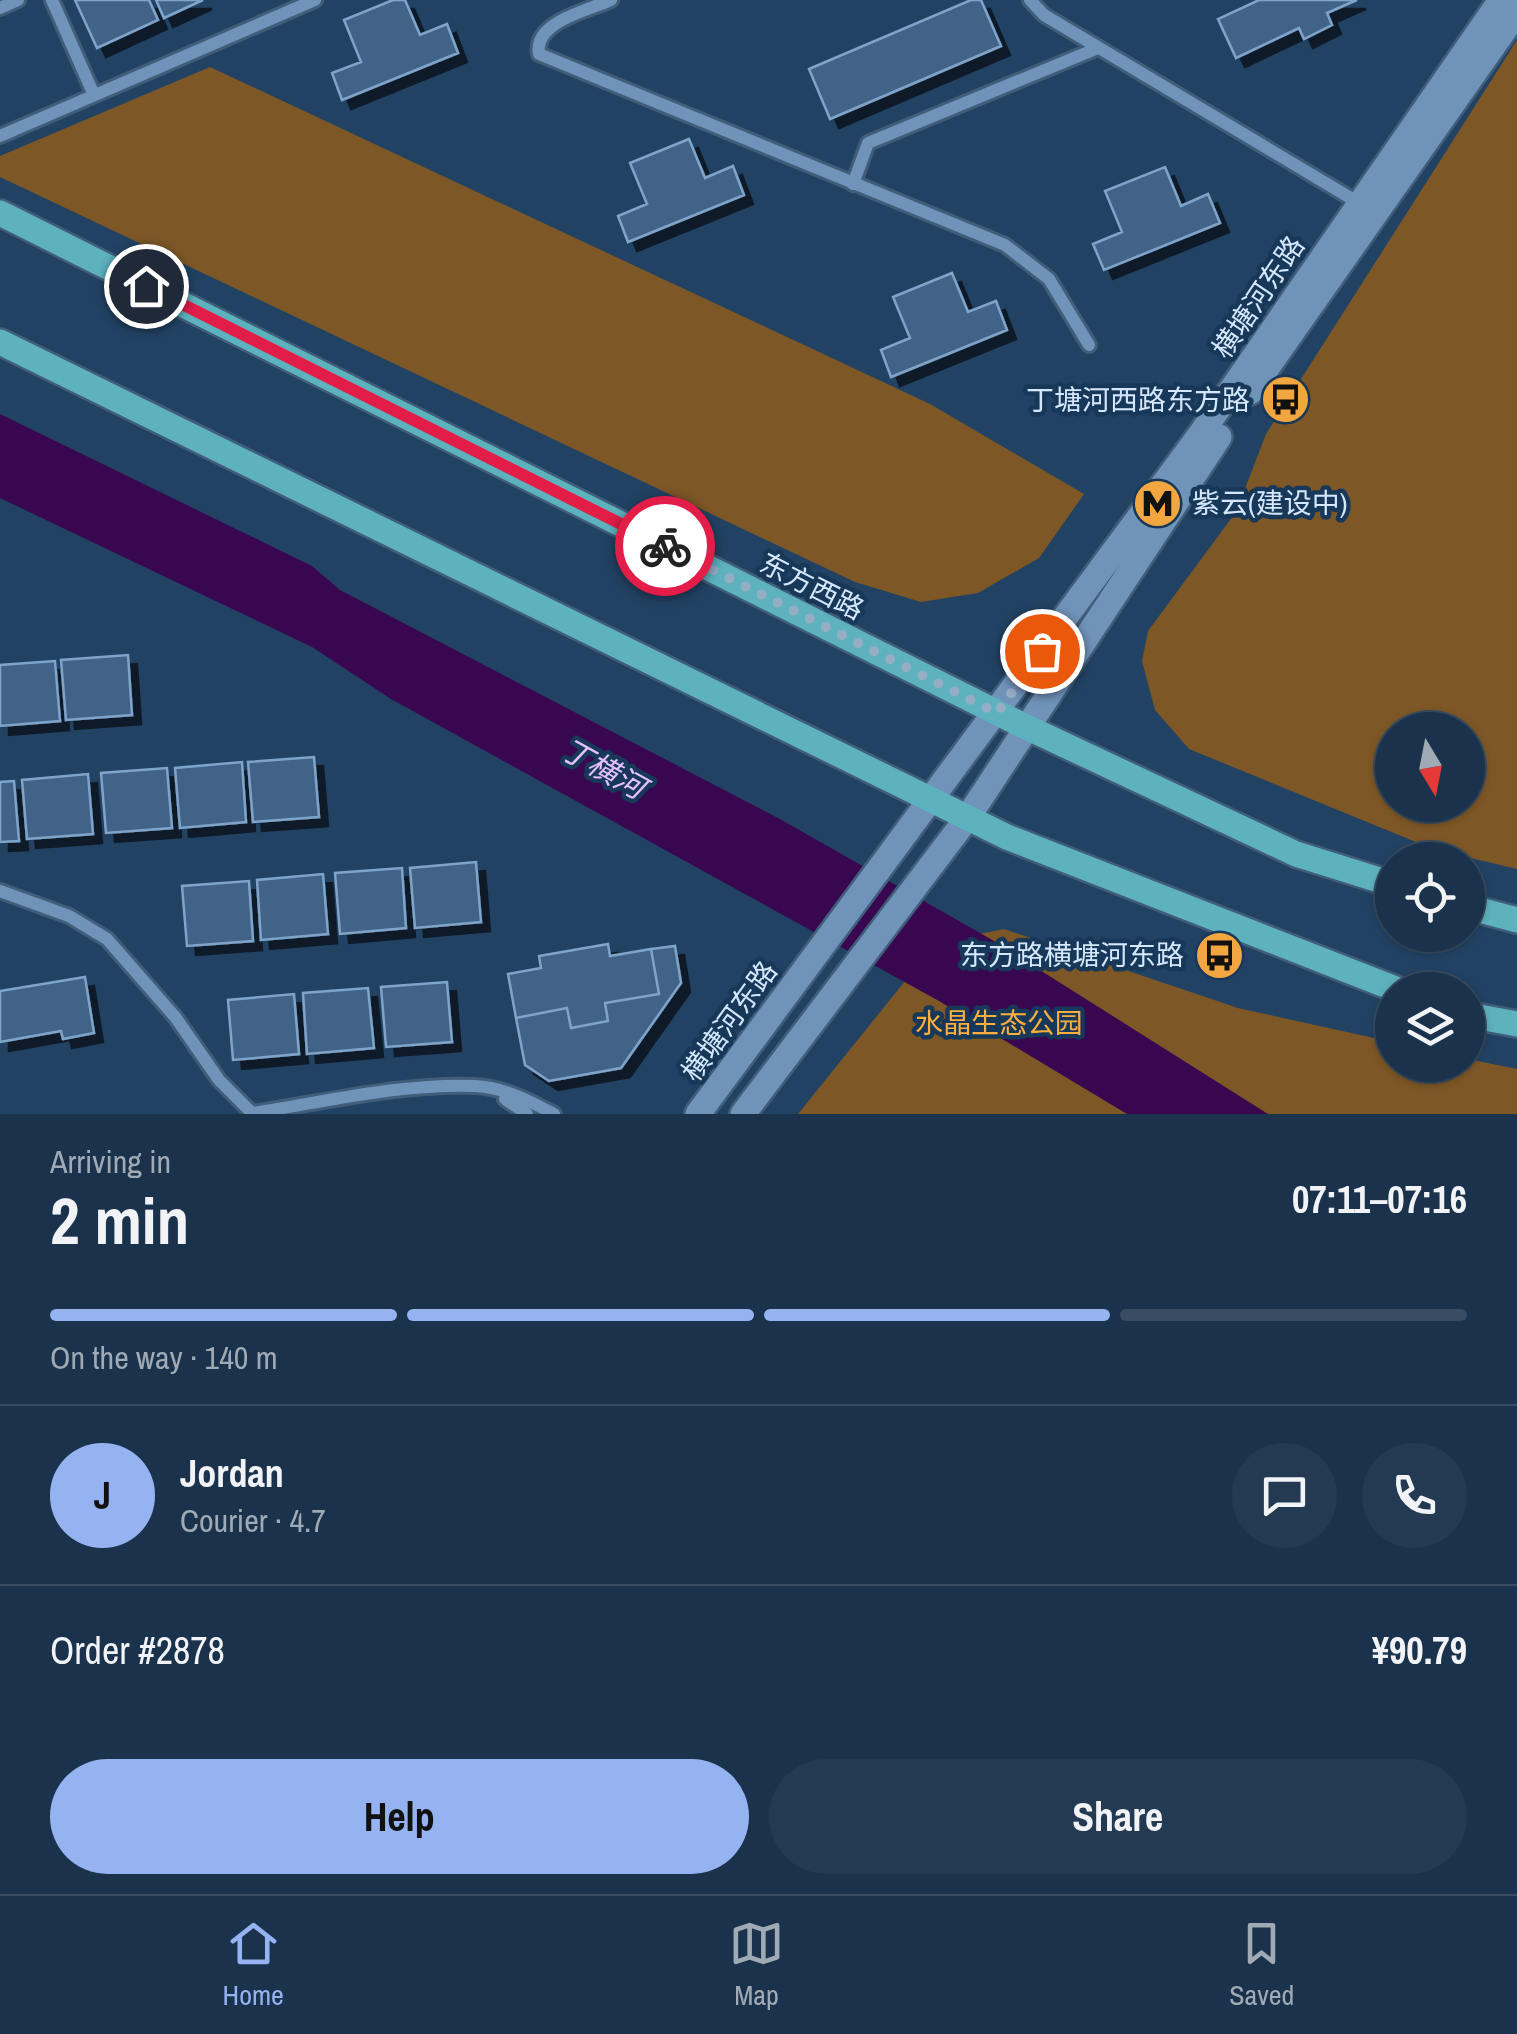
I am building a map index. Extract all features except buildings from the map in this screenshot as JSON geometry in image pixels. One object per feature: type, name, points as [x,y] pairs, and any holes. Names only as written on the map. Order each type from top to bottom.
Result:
[{"type":"main road","name":"横塘河东路","points":[[705,1104],[1200,436],[1501,0]]},
{"type":"main road","name":"横塘河东路","points":[[744,1114],[968,817],[1214,444],[1517,12]]},
{"type":"main road","name":"东方西路","points":[[0,212],[997,713],[1296,854],[1375,879]]},
{"type":"main road","points":[[0,342],[1007,837],[1375,981]]},
{"type":"main road","points":[[1485,911],[1517,920]]},
{"type":"main road","points":[[1485,1017],[1517,1024]]},
{"type":"lane","points":[[0,8],[18,0]]},
{"type":"lane","points":[[52,0],[94,96]]},
{"type":"lane","points":[[0,136],[315,0]]},
{"type":"lane","points":[[611,0],[543,30],[537,42],[539,54],[1004,246],[1049,279],[1088,345]]},
{"type":"lane","points":[[1030,0],[1044,15],[1359,203]]},
{"type":"lane","points":[[853,184],[868,142],[1098,48]]},
{"type":"lane","points":[[0,891],[69,916],[107,939],[176,1018],[219,1080],[253,1114],[385,1093],[476,1086],[503,1090],[554,1114]]},
{"type":"lane","points":[[476,1086],[527,1114]]},
{"type":"lane","points":[[689,1114],[705,1104]]},
{"type":"green space","points":[[1517,40],[1517,869],[1485,861],[1485,842],[1416,842],[1189,749],[1155,710],[1142,661],[1148,631],[1236,512],[1266,434]]},
{"type":"green space","points":[[210,67],[930,404],[1084,494],[1039,558],[978,593],[921,602],[855,582],[0,177],[0,156]]},
{"type":"green space","name":"水晶生态公园","points":[[1004,929],[1238,1008],[1375,1038],[1375,1082],[1485,1082],[1485,1062],[1517,1069],[1517,1114],[798,1114],[922,960],[955,939]]},
{"type":"water","name":"丁横河","points":[[0,414],[312,566],[340,590],[780,819],[994,941],[1268,1114],[1127,1114],[939,1001],[391,699],[312,647],[0,498]]},
{"type":"way so far","points":[[665,546],[997,713],[1042,651]]},
{"type":"place","name":"丁塘河西路东方路","points":[[1285,400]]},
{"type":"place","name":"紫云(建设中)","points":[[1157,503]]},
{"type":"place","name":"东方路横塘河东路","points":[[1219,955]]},
{"type":"route","points":[[146,286],[665,546]]}]
